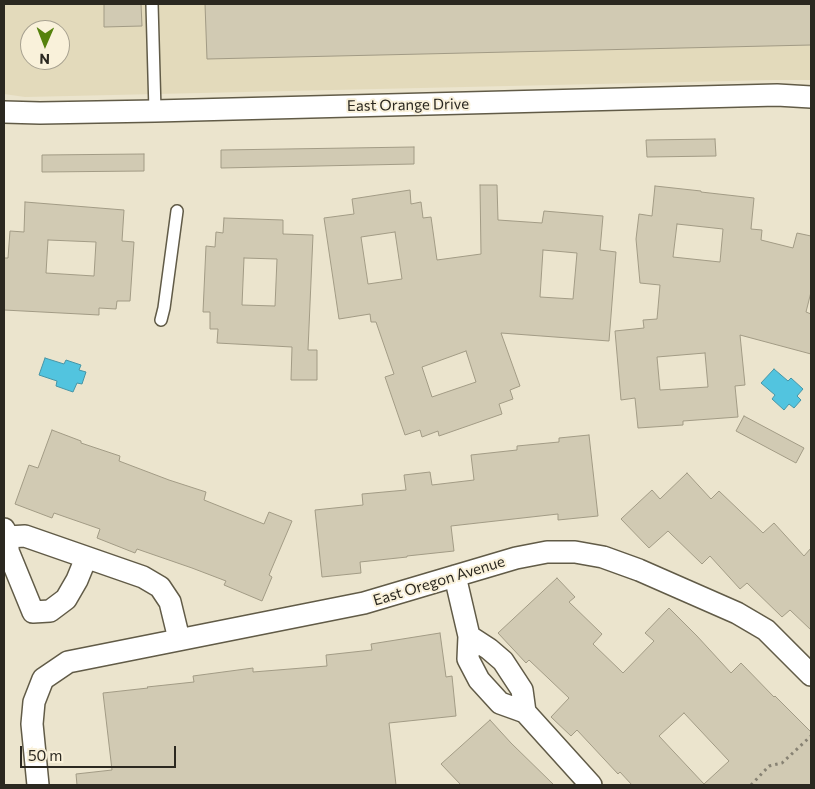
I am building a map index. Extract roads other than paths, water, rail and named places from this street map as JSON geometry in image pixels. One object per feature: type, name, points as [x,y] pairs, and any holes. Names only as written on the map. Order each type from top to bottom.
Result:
[{"type":"street","name":"East Orange Drive","points":[[4,112],[155,111],[778,95],[811,97]]},
{"type":"street","points":[[86,558],[77,580],[66,599],[50,611],[33,612],[8,551],[6,533],[25,536],[143,577],[160,587],[170,602],[178,640]]},
{"type":"street","name":"East Oregon Avenue","points":[[38,785],[32,724],[34,702],[43,680],[68,662],[364,603],[516,558],[547,552],[575,552],[603,557],[639,570],[744,618],[766,630],[811,676]]},
{"type":"street","points":[[455,576],[469,636],[468,659],[479,680],[500,703],[525,712],[591,785]]},
{"type":"street","points":[[469,636],[503,662],[522,690],[525,712]]},
{"type":"lane","points":[[152,4],[155,111]]},
{"type":"lane","points":[[161,320],[177,211]]},
{"type":"water","points":[[45,358],[64,364],[66,360],[81,365],[79,370],[86,372],[82,384],[77,383],[73,392],[56,386],[57,381],[39,375]]},
{"type":"water","points":[[774,369],[788,381],[791,378],[803,389],[797,396],[801,400],[794,408],[789,404],[784,410],[772,399],[775,395],[761,383]]}]
